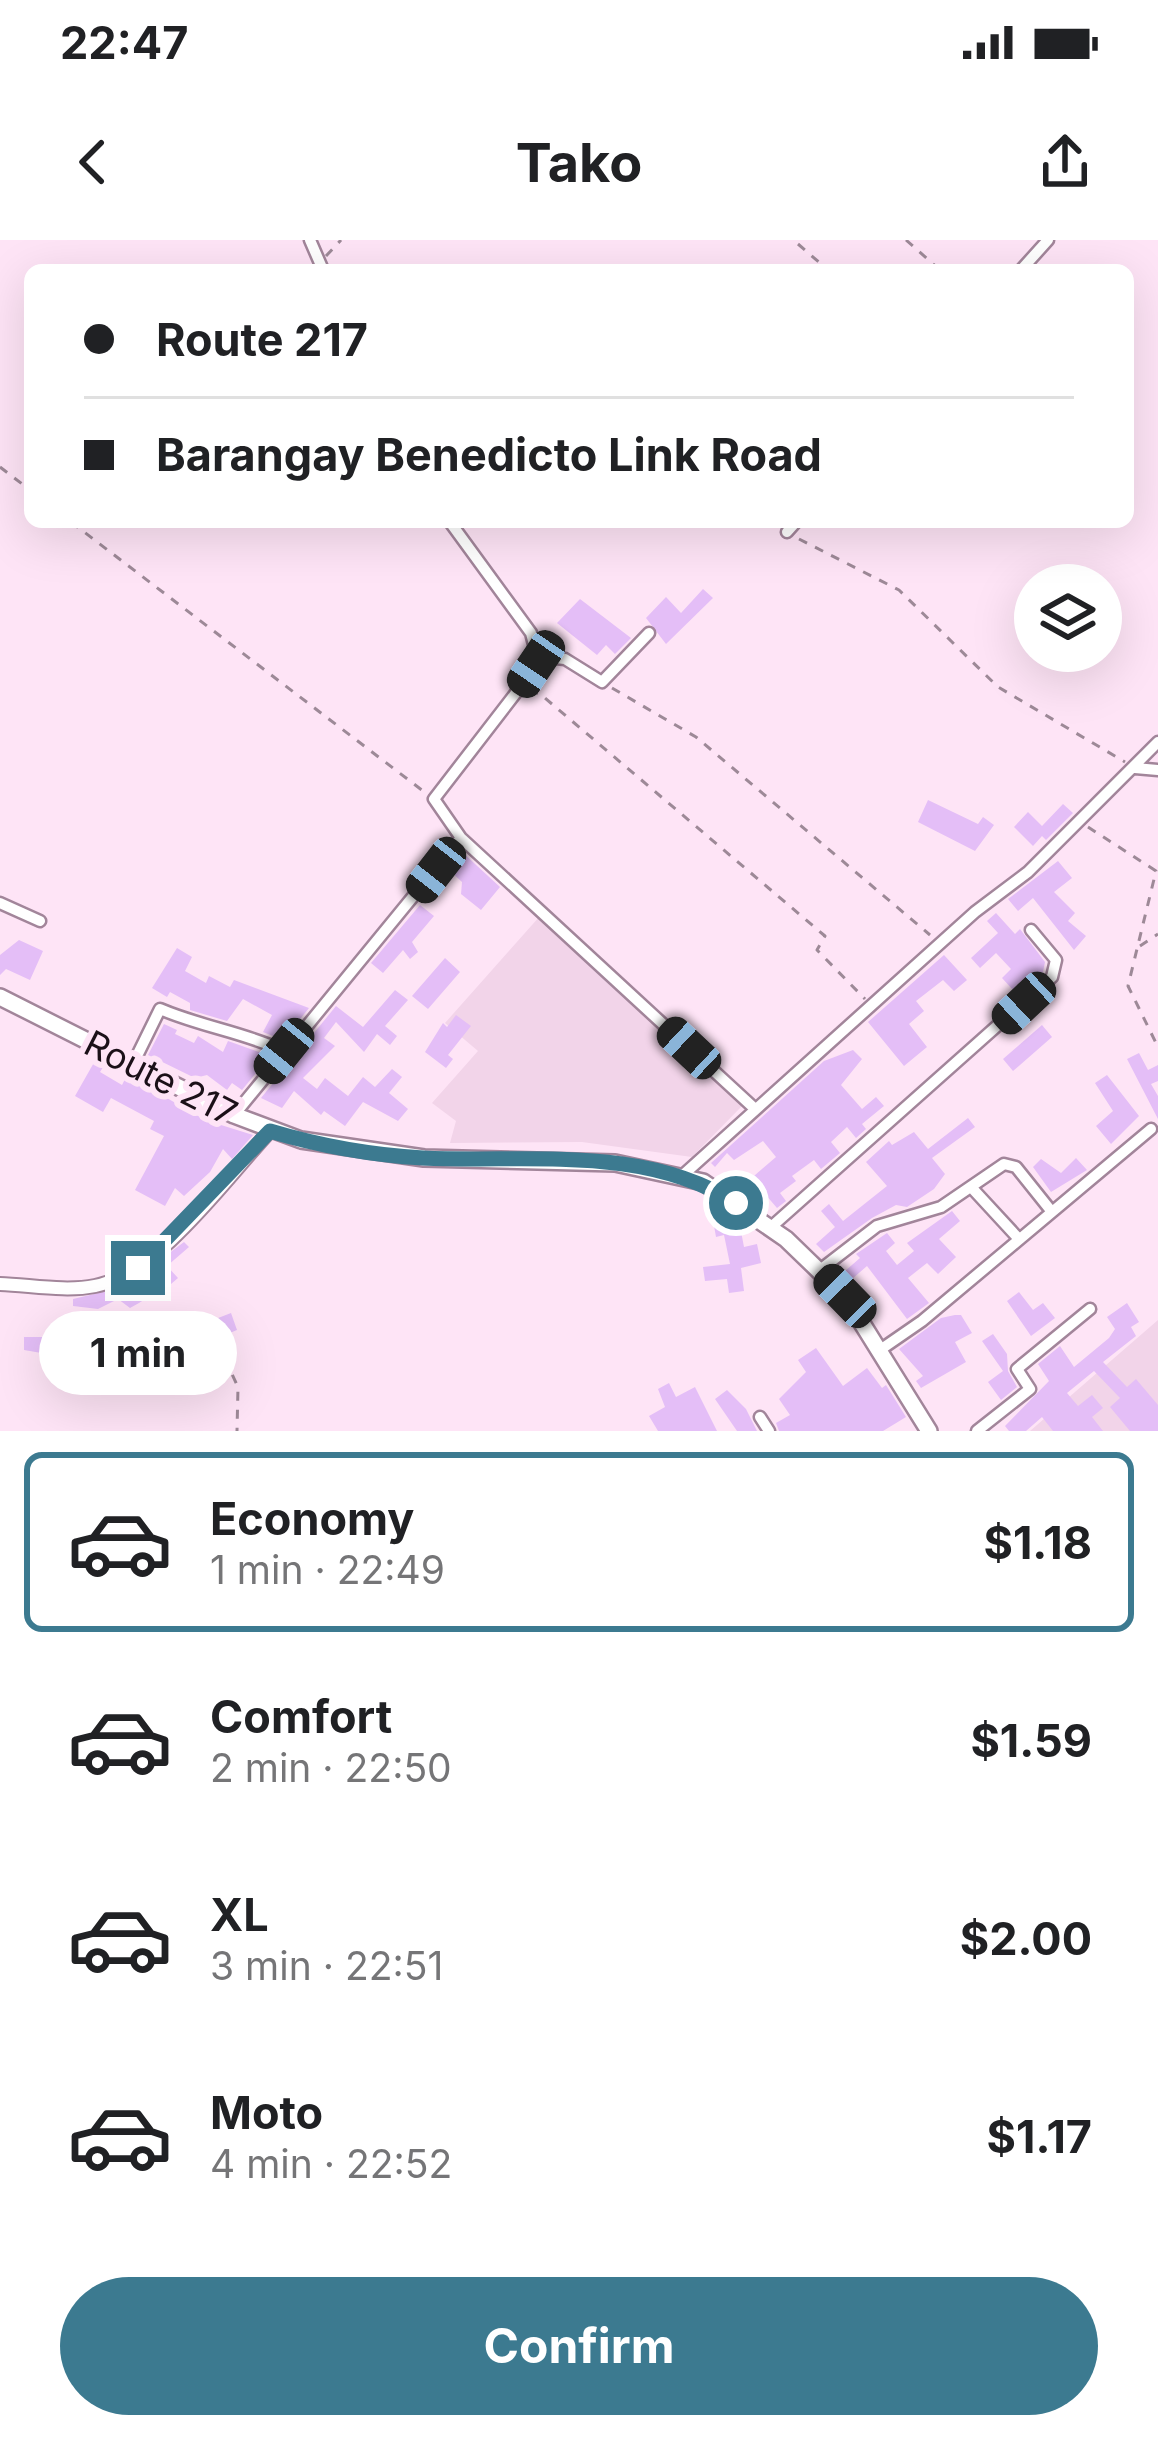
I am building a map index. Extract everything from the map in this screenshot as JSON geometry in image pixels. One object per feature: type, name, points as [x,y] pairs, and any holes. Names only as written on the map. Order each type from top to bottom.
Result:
[{"type":"main road","name":"Route 217","points":[[0,997],[270,1131],[366,1153],[596,1162],[683,1175],[770,1228],[845,1296],[928,1431]]},
{"type":"street","points":[[1026,264],[1048,240]]},
{"type":"street","points":[[455,528],[531,633],[537,656],[515,694],[434,799],[461,838],[754,1108]]},
{"type":"street","points":[[537,656],[565,659],[602,682],[649,633]]},
{"type":"street","points":[[683,1175],[1082,823],[1158,742]]},
{"type":"street","points":[[1135,768],[1158,770]]},
{"type":"street","points":[[235,1115],[461,838]]},
{"type":"street","points":[[0,903],[40,921]]},
{"type":"street","points":[[770,1228],[941,1082],[1052,977],[1056,960],[1031,930]]},
{"type":"street","points":[[133,1064],[160,1009],[225,1033],[240,1031],[284,1051]]},
{"type":"street","points":[[880,1350],[1150,1129]]},
{"type":"street","points":[[0,1284],[79,1288],[124,1276],[165,1244],[270,1131]]},
{"type":"street","points":[[820,1270],[877,1226],[923,1214],[1010,1164],[1052,1212]]},
{"type":"street","points":[[970,1187],[1019,1239]]},
{"type":"street","points":[[977,1431],[1030,1389],[1017,1370],[1090,1309]]},
{"type":"street","points":[[760,1417],[769,1431]]},
{"type":"path","points":[[323,264],[341,240]]},
{"type":"path","points":[[906,240],[933,264]]},
{"type":"path","points":[[798,244],[821,264]]},
{"type":"path","points":[[0,467],[24,485]]},
{"type":"path","points":[[79,528],[434,799]]},
{"type":"path","points":[[794,528],[899,590],[998,687],[1135,768]]},
{"type":"path","points":[[602,682],[696,737],[941,944]]},
{"type":"path","points":[[515,694],[539,693],[825,936],[817,950],[871,1005]]},
{"type":"path","points":[[1082,823],[1157,871],[1128,986],[1158,1048]]},
{"type":"path","points":[[1137,948],[1158,934]]},
{"type":"path","points":[[106,1330],[207,1321],[238,1387],[237,1431]]},
{"type":"shaded area","points":[[540,916],[742,1106],[692,1157],[582,1142],[450,1143],[456,1121],[432,1103],[478,1051],[445,1023]]},
{"type":"shaded area","points":[[1158,1320],[1158,1431],[1030,1431]]},
{"type":"building","points":[[703,589],[713,598],[666,644],[646,618],[666,597],[681,613]]},
{"type":"building","points":[[580,599],[631,638],[615,654],[606,645],[597,655],[557,623]]},
{"type":"building","points":[[928,800],[978,824],[983,817],[994,825],[975,851],[918,822]]},
{"type":"building","points":[[1063,804],[1073,813],[1046,840],[1042,836],[1033,846],[1014,827],[1028,812],[1042,826]]},
{"type":"building","points":[[462,852],[500,887],[481,910],[461,894],[462,882],[448,869]]},
{"type":"building","points":[[1058,861],[1072,878],[1054,892],[1075,913],[1068,921],[1086,936],[1074,950],[1033,898],[1018,911],[1008,899]]},
{"type":"building","points":[[420,905],[434,916],[412,942],[418,952],[410,959],[403,950],[383,973],[371,963]]},
{"type":"building","points":[[996,913],[1015,934],[1020,929],[1045,962],[1043,972],[1006,1005],[1001,1000],[1013,990],[1002,978],[1011,969],[996,953],[980,968],[971,958],[998,933],[987,921]]},
{"type":"building","points":[[19,940],[43,951],[30,980],[6,969],[0,975],[0,955]]},
{"type":"building","points":[[177,948],[192,957],[185,971],[206,983],[209,976],[230,987],[234,980],[309,1008],[283,1040],[263,1032],[272,1015],[243,999],[227,1021],[190,1010],[190,1003],[152,988]]},
{"type":"building","points":[[944,955],[967,980],[954,991],[943,980],[916,1001],[924,1011],[909,1024],[927,1047],[904,1066],[868,1022]]},
{"type":"building","points":[[445,958],[460,972],[428,1009],[412,996]]},
{"type":"building","points":[[395,990],[408,1000],[385,1026],[397,1036],[390,1045],[377,1034],[364,1052],[336,1022],[324,1038],[335,1046],[303,1078],[317,1089],[325,1078],[348,1096],[363,1077],[375,1087],[392,1069],[402,1077],[389,1093],[408,1109],[398,1121],[363,1102],[345,1126],[324,1111],[321,1115],[294,1091],[282,1108],[261,1098],[336,1006],[363,1027]]},
{"type":"building","points":[[456,1015],[471,1026],[448,1055],[453,1059],[446,1068],[425,1052],[443,1023],[447,1027]]},
{"type":"building","points":[[164,1024],[177,1030],[175,1034],[194,1043],[198,1036],[223,1052],[228,1041],[270,1056],[242,1090],[232,1083],[227,1090],[207,1075],[195,1078],[148,1055]]},
{"type":"building","points":[[1042,1025],[1052,1037],[1013,1071],[1003,1059]]},
{"type":"building","points":[[853,1050],[862,1059],[841,1085],[862,1109],[876,1097],[884,1106],[862,1124],[866,1129],[856,1138],[847,1127],[831,1142],[840,1153],[821,1169],[814,1160],[792,1176],[796,1181],[780,1193],[786,1201],[777,1208],[759,1187],[754,1190],[747,1182],[776,1157],[763,1141],[734,1160],[727,1153],[715,1167],[711,1163],[824,1061]]},
{"type":"building","points":[[1139,1053],[1148,1070],[1158,1065],[1158,1081],[1151,1084],[1158,1096],[1158,1119],[1127,1059]]},
{"type":"building","points":[[96,1059],[105,1064],[100,1072],[122,1085],[127,1075],[205,1120],[253,1135],[232,1159],[223,1149],[210,1172],[184,1196],[175,1188],[165,1206],[135,1190],[164,1136],[150,1129],[154,1121],[111,1098],[103,1112],[75,1096]]},
{"type":"building","points":[[1107,1075],[1139,1116],[1111,1144],[1096,1126],[1113,1111],[1095,1083]]},
{"type":"building","points":[[968,1118],[975,1127],[932,1158],[945,1174],[934,1189],[907,1207],[896,1205],[872,1218],[824,1252],[816,1244],[835,1227],[821,1211],[829,1204],[843,1221],[887,1186],[866,1162],[889,1141],[892,1145],[914,1132],[928,1149]]},
{"type":"building","points":[[1076,1158],[1087,1170],[1051,1192],[1033,1167],[1041,1159],[1061,1173]]},
{"type":"building","points":[[952,1211],[960,1221],[939,1239],[956,1257],[938,1274],[927,1263],[908,1278],[929,1303],[907,1319],[867,1266],[852,1279],[845,1271],[860,1258],[856,1254],[887,1233],[895,1243],[886,1251],[897,1265],[914,1251],[907,1243]]},
{"type":"building","points":[[731,1216],[739,1221],[744,1247],[757,1244],[761,1263],[741,1268],[744,1291],[729,1293],[727,1279],[705,1281],[703,1267],[730,1264],[724,1235],[716,1237],[713,1220]]},
{"type":"building","points":[[184,1242],[189,1247],[167,1266],[178,1278],[171,1284],[159,1271],[146,1282],[153,1294],[139,1303],[130,1308],[118,1299],[98,1309],[73,1306],[73,1299],[124,1287]]},
{"type":"building","points":[[1019,1292],[1033,1310],[1043,1303],[1055,1318],[1031,1336],[1007,1301]]},
{"type":"building","points":[[1127,1303],[1139,1322],[1131,1327],[1136,1336],[1103,1362],[1127,1387],[1136,1379],[1158,1405],[1158,1431],[1130,1431],[1110,1407],[1120,1398],[1094,1371],[1067,1393],[1078,1406],[1092,1395],[1103,1408],[1092,1417],[1103,1431],[1053,1431],[1042,1417],[1026,1431],[1009,1431],[1005,1426],[1049,1381],[1038,1364],[1060,1346],[1074,1367],[1109,1338],[1115,1329],[1107,1317]]},
{"type":"building","points":[[231,1313],[237,1330],[208,1342],[213,1350],[193,1364],[184,1350],[216,1328],[213,1320]]},
{"type":"building","points":[[961,1315],[972,1333],[955,1342],[966,1362],[921,1388],[916,1381],[923,1376],[899,1349],[941,1318]]},
{"type":"building","points":[[993,1334],[1007,1354],[1008,1371],[1017,1387],[1001,1400],[988,1382],[1003,1371],[982,1341]]},
{"type":"building","points":[[24,1337],[101,1337],[101,1374],[53,1374],[53,1355],[24,1350]]},
{"type":"building","points":[[816,1348],[843,1386],[867,1368],[882,1388],[886,1385],[906,1417],[883,1431],[779,1431],[776,1423],[790,1415],[779,1399],[806,1372],[798,1360]]},
{"type":"building","points":[[669,1383],[676,1397],[695,1387],[717,1431],[658,1431],[649,1416],[665,1407],[658,1389]]},
{"type":"building","points":[[727,1390],[746,1409],[757,1431],[737,1431],[715,1399]]},
{"type":"route","points":[[138,1268],[270,1131],[366,1153],[616,1163],[683,1175],[736,1203]]}]
